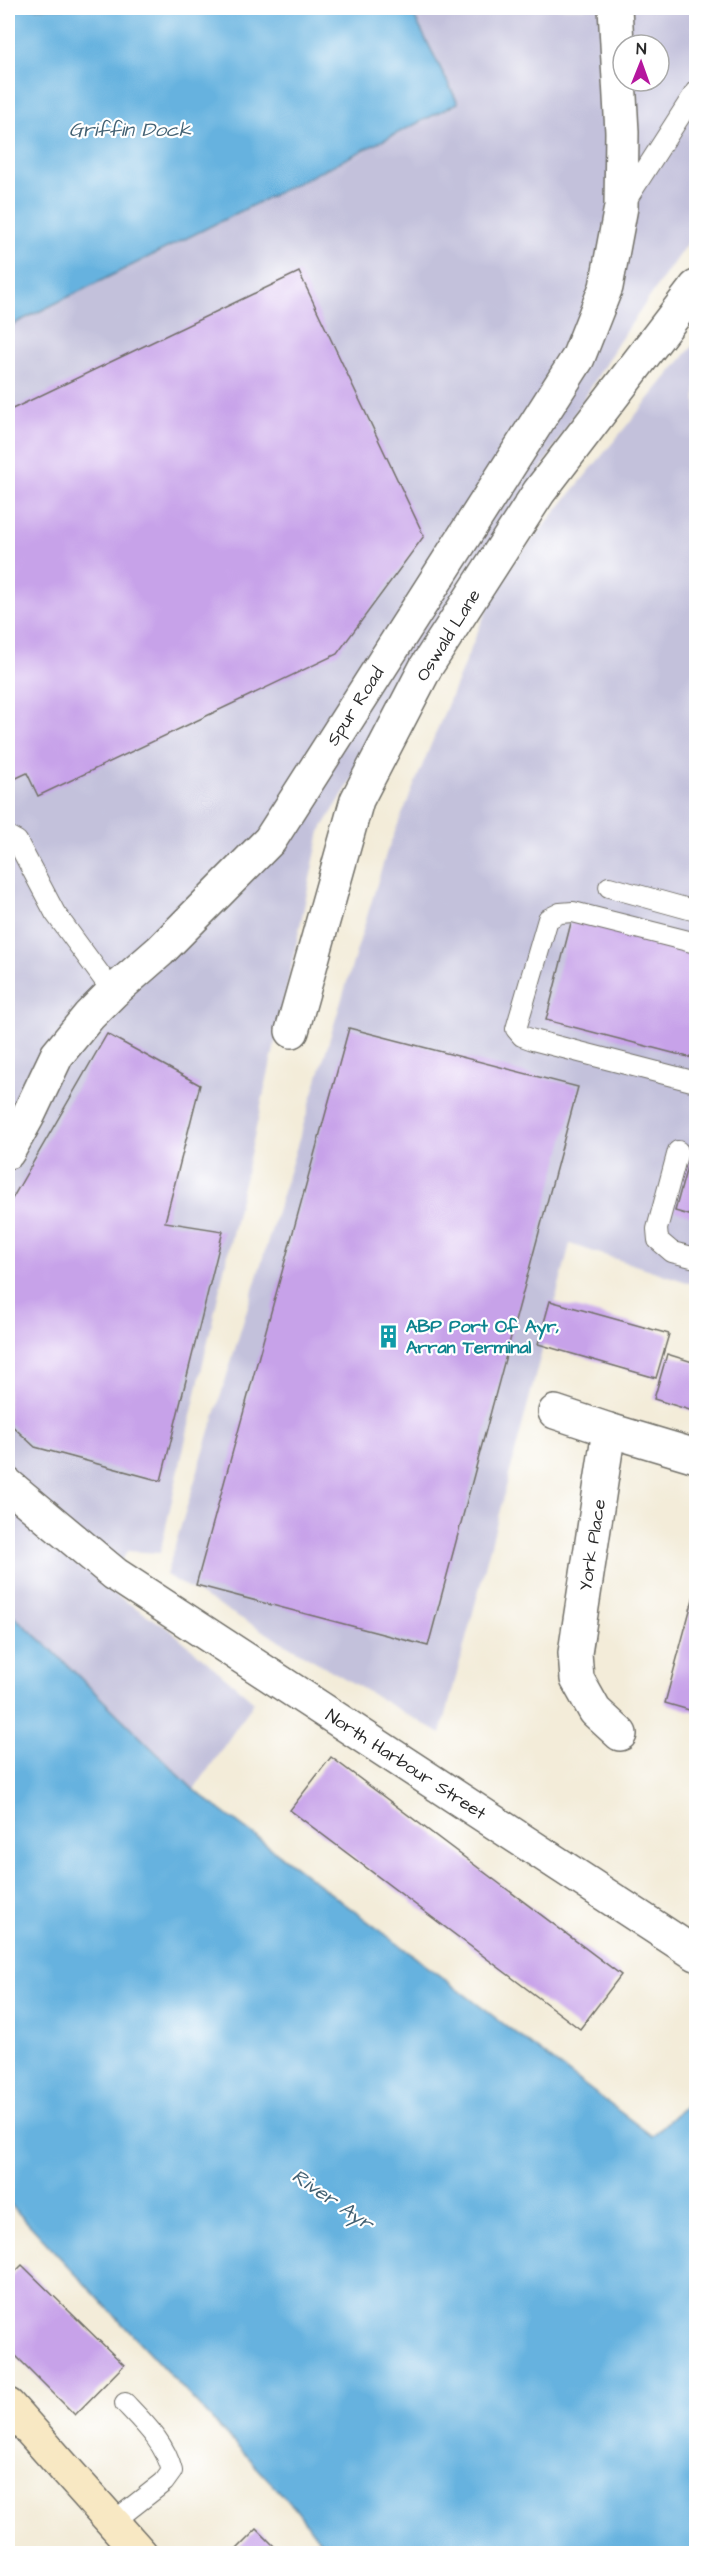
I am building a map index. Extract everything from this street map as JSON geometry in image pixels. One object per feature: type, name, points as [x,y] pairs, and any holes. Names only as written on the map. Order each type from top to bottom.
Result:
[{"type":"main road","points":[[8,2405],[141,2553]]},
{"type":"street","name":"Spur Road","points":[[8,1152],[57,1055],[113,992],[160,951],[270,840],[578,358],[606,287],[621,207],[622,132],[615,8]]},
{"type":"street","name":"Oswald Lane","points":[[292,1031],[357,800],[426,667],[539,492],[696,287]]},
{"type":"street","points":[[555,1412],[696,1456]]},
{"type":"street","name":"York Place","points":[[609,1430],[575,1653],[577,1679],[595,1711],[621,1734]]},
{"type":"street","name":"North Harbour Street","points":[[8,1485],[116,1574],[696,1954]]},
{"type":"lane","points":[[621,207],[696,91]]},
{"type":"lane","points":[[8,836],[16,841],[55,913],[113,992]]},
{"type":"lane","points":[[609,887],[696,911]]},
{"type":"lane","points":[[696,943],[573,912],[560,913],[548,919],[516,1029],[522,1036],[533,1040],[696,1082]]},
{"type":"lane","points":[[678,1150],[657,1229],[658,1240],[672,1252],[696,1258]]},
{"type":"lane","points":[[113,2522],[164,2482],[172,2471],[169,2459],[155,2434],[125,2403]]},
{"type":"shaded area","points":[[8,8],[696,8],[696,230],[618,343],[320,832],[275,1044],[160,1553],[127,1551],[106,1589],[169,1629],[254,1702],[194,1790],[8,1622]]},
{"type":"shaded area","points":[[696,342],[696,1285],[570,1244],[441,1734],[166,1575],[387,851],[499,580]]},
{"type":"water","name":"Griffin Dock","points":[[8,8],[410,8],[458,103],[8,327]]},
{"type":"water","name":"River Ayr","points":[[8,1611],[50,1648],[194,1790],[652,2136],[696,2096],[696,2553],[329,2553],[294,2507],[8,2202]]},
{"type":"building","points":[[299,272],[424,536],[337,654],[38,796],[27,773],[8,782],[8,411]]},
{"type":"building","points":[[572,919],[696,950],[696,1059],[546,1020]]},
{"type":"building","name":"ABP Port Of Ayr, Arran Terminal","points":[[349,1028],[578,1087],[428,1646],[196,1585]]},
{"type":"building","points":[[107,1034],[200,1085],[165,1222],[223,1231],[161,1481],[35,1447],[8,1422],[8,1206]]},
{"type":"building","points":[[696,1134],[696,1217],[675,1211]]},
{"type":"building","points":[[550,1301],[669,1334],[656,1378],[538,1344]]},
{"type":"building","points":[[667,1354],[696,1363],[696,1412],[654,1399]]},
{"type":"building","points":[[696,1588],[696,1712],[665,1703]]},
{"type":"building","points":[[331,1757],[621,1975],[580,2029],[290,1810]]},
{"type":"building","points":[[22,2265],[124,2365],[75,2415],[8,2348],[8,2279]]},
{"type":"building","points":[[257,2529],[282,2554],[232,2554]]},
{"type":"place","name":"ABP Port Of Ayr, Arran Terminal","points":[[388,1336]]}]
